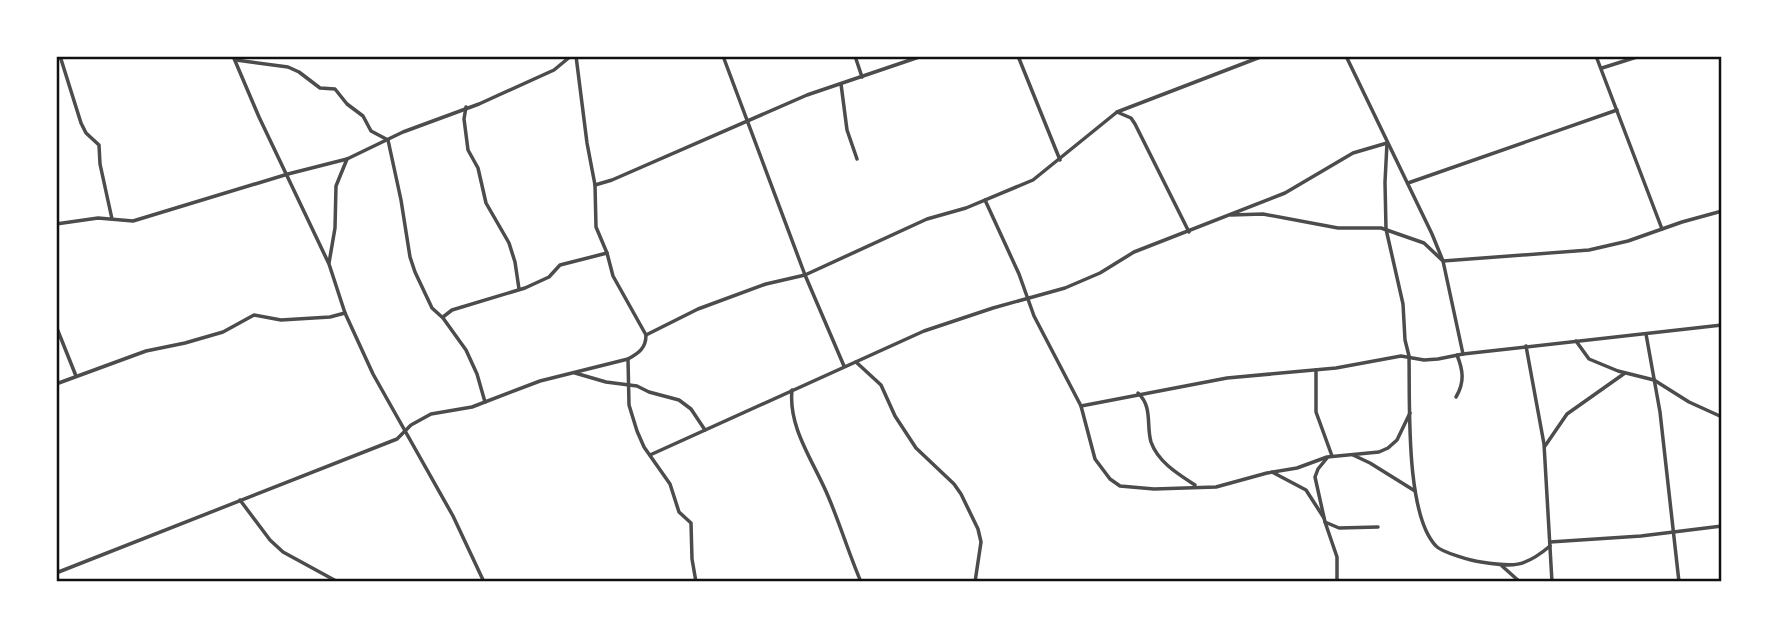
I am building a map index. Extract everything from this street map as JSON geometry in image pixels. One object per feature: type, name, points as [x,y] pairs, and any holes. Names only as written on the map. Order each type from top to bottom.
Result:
[{"type":"street","points":[[60,56],[83,128],[99,145],[100,164],[113,219]]},
{"type":"street","points":[[56,224],[98,218],[132,221],[347,159],[554,70],[573,56],[595,185],[596,228],[613,276],[646,335],[640,352],[628,359],[540,381],[472,407],[431,414],[405,430],[397,439],[56,573]]},
{"type":"street","points":[[723,56],[806,275],[844,366]]},
{"type":"street","points":[[855,56],[862,77]]},
{"type":"street","points":[[595,185],[807,95],[922,56]]},
{"type":"street","points":[[1018,56],[1060,160]]},
{"type":"street","points":[[646,335],[698,309],[766,284],[806,275],[927,219],[985,200],[1033,180],[1117,111],[1263,56]]},
{"type":"street","points":[[1346,56],[1443,261],[1463,354]]},
{"type":"street","points":[[1596,56],[1662,229]]},
{"type":"street","points":[[1601,68],[1640,56]]},
{"type":"street","points":[[235,58],[288,67],[320,88],[335,89],[347,104],[363,116],[371,131],[388,140],[410,257],[432,308],[443,318],[466,350],[485,402]]},
{"type":"street","points":[[235,58],[259,117],[329,264],[345,313],[373,374],[453,516],[484,582]]},
{"type":"street","points":[[841,84],[848,130],[857,159]]},
{"type":"street","points":[[466,107],[464,119],[468,150],[478,168],[486,203],[509,243],[519,289]]},
{"type":"street","points":[[1408,183],[1617,110]]},
{"type":"street","points":[[1117,111],[1131,118],[1135,124],[1189,233]]},
{"type":"street","points":[[650,455],[924,331],[1065,288],[1100,273],[1134,253],[1285,193],[1353,153],[1388,143]]},
{"type":"street","points":[[1388,143],[1386,229],[1403,304],[1405,340],[1409,356],[1415,491],[1417,506],[1434,545],[1440,550],[1472,561],[1502,566],[1527,564],[1550,544],[1722,526]]},
{"type":"street","points":[[329,264],[335,228],[337,186],[347,159]]},
{"type":"street","points":[[985,200],[1020,274],[1053,356],[1081,406],[1095,459],[1110,479],[1120,486],[1154,489],[1229,485],[1330,457],[1366,454],[1388,448],[1397,440],[1411,411]]},
{"type":"street","points":[[1229,215],[1262,214],[1338,229],[1386,229],[1424,243],[1443,261],[1589,250],[1628,242],[1722,211]]},
{"type":"street","points":[[443,318],[452,310],[547,278],[560,265],[607,253]]},
{"type":"street","points":[[56,384],[146,351],[186,344],[223,332],[254,315],[281,320],[330,317],[345,313]]},
{"type":"street","points":[[1081,406],[1227,378],[1316,370],[1409,356],[1424,360],[1722,325]]},
{"type":"street","points":[[56,326],[76,376]]},
{"type":"street","points":[[1646,334],[1663,437],[1679,582]]},
{"type":"street","points":[[1576,341],[1589,359],[1625,373],[1654,380],[1689,402],[1722,418]]},
{"type":"street","points":[[1526,346],[1544,448],[1552,582]]},
{"type":"street","points":[[1456,397],[1463,374],[1457,355]]},
{"type":"street","points":[[628,359],[629,405],[644,447],[670,484],[679,512],[691,523],[696,582]]},
{"type":"street","points":[[856,361],[881,385],[895,416],[916,448],[961,494],[978,529],[981,542],[975,582]]},
{"type":"street","points":[[1316,370],[1314,400],[1330,457]]},
{"type":"street","points":[[574,372],[606,382],[629,384],[684,402],[705,430]]},
{"type":"street","points":[[1544,448],[1567,414],[1625,373]]},
{"type":"street","points":[[792,390],[790,408],[796,428],[829,498],[861,582]]},
{"type":"street","points":[[1138,393],[1146,406],[1150,438],[1157,453],[1178,475],[1196,487]]},
{"type":"street","points":[[1352,454],[1415,491]]},
{"type":"street","points":[[1330,457],[1318,469],[1315,477],[1337,557],[1338,582]]},
{"type":"street","points":[[1272,472],[1306,491],[1325,521],[1339,528],[1378,527]]},
{"type":"street","points":[[240,500],[270,540],[283,552],[338,582]]},
{"type":"street","points":[[1502,566],[1520,582]]}]
